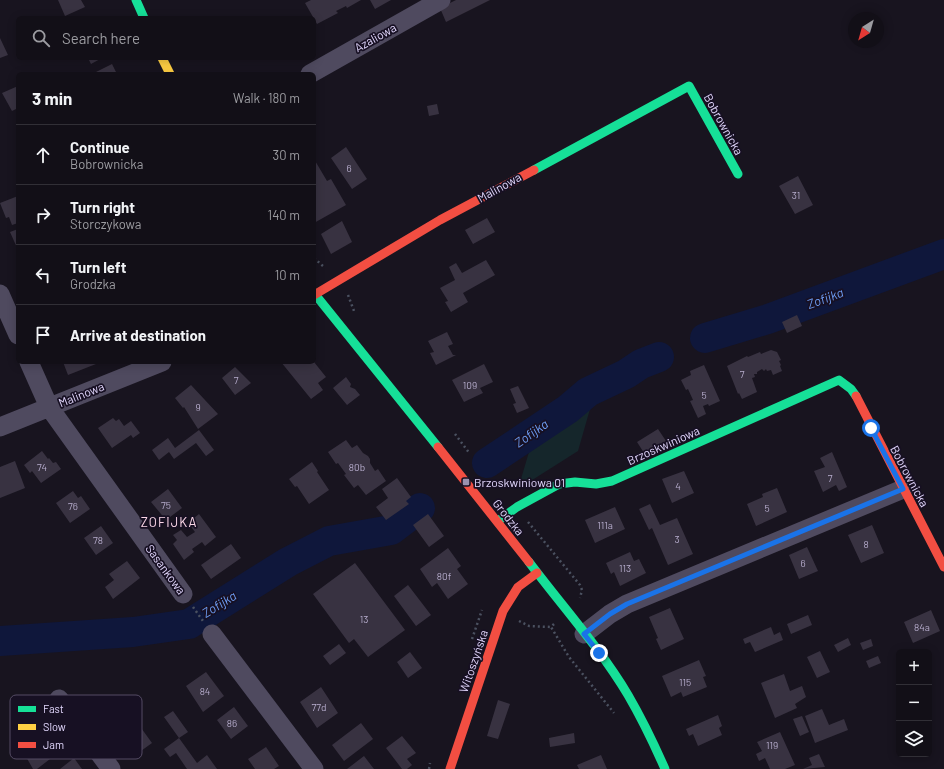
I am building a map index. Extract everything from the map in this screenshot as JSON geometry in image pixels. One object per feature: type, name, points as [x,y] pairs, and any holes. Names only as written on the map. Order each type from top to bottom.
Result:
[{"type":"street","points":[[136,0],[143,16]]},
{"type":"street","name":"Azaliowa","points":[[314,72],[441,0]]},
{"type":"street","points":[[163,60],[169,72]]},
{"type":"street","name":"Bobrownicka","points":[[689,86],[738,174]]},
{"type":"street","name":"Malinowa","points":[[316,293],[440,220],[689,86]]},
{"type":"street","points":[[0,294],[16,331]]},
{"type":"street","name":"Grodzka","points":[[316,296],[498,521],[584,634],[627,694],[648,731],[665,769]]},
{"type":"street","name":"Sasankowa","points":[[30,364],[49,407],[183,594]]},
{"type":"street","name":"Malinowa","points":[[0,427],[157,364]]},
{"type":"street","name":"Bobrownicka","points":[[839,380],[851,389],[859,401],[871,428],[944,567]]},
{"type":"street","name":"Brzoskwiniowa","points":[[498,521],[517,508],[559,484],[575,482],[596,484],[612,481],[839,380]]},
{"type":"street","points":[[584,634],[610,614],[627,604],[903,489]]},
{"type":"street","name":"Witoszyńska","points":[[450,769],[503,611],[518,587],[537,573]]},
{"type":"street","points":[[212,634],[314,769]]},
{"type":"street","points":[[104,759],[111,769]]},
{"type":"path","name":"Sasankowa","points":[[183,594],[212,634]]},
{"type":"shaded area","points":[[590,409],[578,451],[518,489],[529,452]]},
{"type":"building","points":[[58,0],[81,0],[85,7],[65,16]]},
{"type":"building","points":[[311,0],[361,0],[347,8],[346,6],[336,11],[338,13],[317,24],[316,16],[312,16],[305,3]]},
{"type":"building","points":[[370,0],[391,0],[375,9]]},
{"type":"building","points":[[456,0],[490,0],[446,22],[440,8]]},
{"type":"building","points":[[0,38],[8,55],[0,58]]},
{"type":"building","points":[[89,60],[98,60],[91,64]]},
{"type":"building","points":[[112,64],[116,72],[96,72]]},
{"type":"building","points":[[16,87],[16,109],[12,111],[2,93]]},
{"type":"building","points":[[437,104],[439,114],[429,116],[427,106]]},
{"type":"building","points":[[346,147],[367,179],[352,189],[331,158]]},
{"type":"building","points":[[316,162],[327,181],[331,179],[346,205],[316,222]]},
{"type":"building","points":[[798,176],[813,205],[795,214],[779,186]]},
{"type":"building","points":[[16,197],[16,224],[12,225],[9,217],[6,218],[0,203]]},
{"type":"building","points":[[487,218],[495,232],[473,244],[465,230]]},
{"type":"building","points":[[342,221],[352,242],[331,254],[321,234]]},
{"type":"building","points":[[16,230],[16,246],[10,232]]},
{"type":"building","points":[[486,260],[495,275],[463,293],[468,302],[451,312],[445,302],[448,301],[440,288],[455,280],[449,267],[456,263],[462,273]]},
{"type":"building","points":[[797,315],[802,326],[787,333],[782,322]]},
{"type":"building","points":[[447,332],[453,344],[448,346],[453,355],[456,355],[436,365],[430,353],[434,352],[428,341]]},
{"type":"building","points":[[771,350],[777,352],[781,360],[779,361],[782,371],[773,375],[771,370],[767,371],[766,369],[764,371],[762,369],[757,372],[757,374],[754,374],[755,377],[752,378],[757,392],[742,399],[739,393],[738,394],[727,366],[747,356],[748,357],[760,352],[761,354]]},
{"type":"building","points":[[64,364],[96,364],[68,375]]},
{"type":"building","points":[[283,364],[316,364],[326,377],[318,383],[323,390],[311,399]]},
{"type":"building","points":[[484,364],[493,382],[480,388],[483,393],[464,402],[452,380]]},
{"type":"building","points":[[704,365],[720,401],[709,406],[708,404],[703,406],[706,414],[698,418],[690,401],[693,400],[688,389],[686,390],[681,380],[691,375],[690,371]]},
{"type":"building","points":[[235,367],[251,383],[235,395],[222,378]]},
{"type":"building","points":[[346,377],[351,384],[350,387],[355,389],[360,395],[347,405],[333,388]]},
{"type":"building","points":[[191,385],[218,414],[198,429],[184,407],[183,408],[175,398]]},
{"type":"building","points":[[518,386],[529,408],[517,413],[513,404],[516,403],[510,389]]},
{"type":"building","points":[[113,418],[116,421],[119,419],[124,426],[131,421],[140,433],[133,438],[131,435],[112,448],[98,428]]},
{"type":"building","points":[[658,429],[666,441],[646,453],[646,456],[637,442]]},
{"type":"building","points":[[199,430],[214,450],[206,456],[196,443],[174,459],[169,452],[159,460],[152,450],[168,438],[175,448]]},
{"type":"building","points":[[346,440],[352,448],[357,445],[363,453],[368,456],[375,471],[378,469],[386,481],[366,495],[358,485],[354,488],[344,475],[346,474],[338,463],[336,464],[328,452]]},
{"type":"building","points":[[42,451],[48,459],[49,458],[53,463],[56,462],[61,469],[41,483],[32,471],[30,473],[24,465]]},
{"type":"building","points":[[832,452],[847,487],[839,491],[836,485],[823,492],[814,471],[825,467],[820,458]]},
{"type":"building","points":[[15,461],[25,488],[0,498],[0,467]]},
{"type":"building","points":[[312,462],[329,490],[309,504],[297,486],[295,487],[289,479]]},
{"type":"building","points":[[684,471],[694,493],[672,503],[662,479]]},
{"type":"building","points":[[397,478],[411,497],[406,501],[409,504],[386,520],[376,507],[388,498],[382,489]]},
{"type":"building","points":[[777,488],[787,512],[756,526],[747,504],[763,497],[762,494]]},
{"type":"building","points":[[168,489],[182,508],[166,520],[151,502]]},
{"type":"building","points":[[73,491],[78,498],[81,496],[90,509],[70,523],[56,503]]},
{"type":"building","points":[[650,504],[660,525],[677,518],[693,554],[668,565],[652,528],[649,530],[639,509]]},
{"type":"building","points":[[615,507],[625,529],[595,543],[585,520]]},
{"type":"building","points":[[199,514],[216,537],[205,546],[202,542],[192,549],[194,552],[184,560],[173,544],[177,540],[173,535],[181,530],[187,537],[195,532],[188,523]]},
{"type":"building","points":[[428,514],[444,536],[429,547],[413,525]]},
{"type":"building","points":[[872,525],[884,553],[861,563],[848,535]]},
{"type":"building","points":[[101,526],[113,543],[96,555],[84,538]]},
{"type":"building","points":[[231,544],[241,558],[211,579],[201,565]]},
{"type":"building","points":[[807,547],[818,571],[799,579],[789,555]]},
{"type":"building","points":[[448,548],[461,566],[457,569],[468,584],[448,599],[437,583],[432,587],[420,569]]},
{"type":"building","points":[[630,552],[634,561],[639,559],[646,573],[620,586],[614,572],[611,574],[606,563]]},
{"type":"building","points":[[127,561],[140,578],[113,599],[105,587],[114,580],[109,574]]},
{"type":"building","points":[[355,563],[405,630],[368,657],[354,639],[349,643],[313,594]]},
{"type":"building","points":[[408,585],[431,615],[416,626],[394,596]]},
{"type":"building","points":[[670,608],[684,639],[661,650],[656,639],[658,638],[649,617]]},
{"type":"building","points":[[931,610],[940,631],[913,643],[904,622]]},
{"type":"building","points":[[808,615],[812,625],[791,634],[787,624]]},
{"type":"building","points":[[771,627],[774,635],[780,632],[783,640],[755,652],[750,642],[745,644],[743,639]]},
{"type":"building","points":[[848,638],[851,645],[838,652],[834,645]]},
{"type":"building","points":[[871,639],[873,646],[863,650],[860,643]]},
{"type":"building","points":[[339,644],[346,653],[330,665],[323,656]]},
{"type":"building","points":[[820,651],[830,672],[817,678],[807,657]]},
{"type":"building","points":[[410,652],[422,668],[408,678],[397,662]]},
{"type":"building","points":[[878,656],[881,663],[869,668],[866,661]]},
{"type":"building","points":[[699,660],[706,676],[703,677],[707,687],[683,697],[681,692],[671,697],[662,676]]},
{"type":"building","points":[[206,672],[224,696],[203,712],[186,686]]},
{"type":"building","points":[[784,674],[790,691],[802,686],[806,697],[795,704],[797,708],[775,718],[761,683]]},
{"type":"building","points":[[321,687],[338,713],[317,728],[300,702]]},
{"type":"building","points":[[498,700],[510,704],[498,739],[487,736]]},
{"type":"building","points":[[234,707],[248,726],[231,739],[217,720]]},
{"type":"building","points":[[822,709],[829,725],[844,719],[848,730],[815,743],[805,716]]},
{"type":"building","points":[[173,711],[188,732],[179,738],[164,717]]},
{"type":"building","points":[[718,715],[722,726],[719,728],[722,735],[698,746],[693,734],[689,736],[686,729]]},
{"type":"building","points":[[802,716],[809,732],[800,736],[793,719]]},
{"type":"building","points":[[361,723],[373,739],[344,761],[332,745]]},
{"type":"building","points":[[142,729],[152,743],[142,750]]},
{"type":"building","points":[[780,732],[795,765],[785,769],[770,769],[765,758],[759,761],[756,754],[762,751],[757,742]]},
{"type":"building","points":[[574,733],[575,743],[550,747],[549,738]]},
{"type":"building","points":[[402,736],[416,753],[407,759],[412,765],[407,769],[402,769],[386,748]]},
{"type":"building","points":[[179,738],[197,763],[207,755],[217,769],[187,769],[176,753],[170,757],[164,749]]},
{"type":"building","points":[[266,747],[279,766],[274,769],[255,769],[248,759]]},
{"type":"building","points":[[819,754],[825,767],[803,769],[812,765],[809,758]]},
{"type":"building","points":[[601,755],[607,769],[579,769],[577,765]]},
{"type":"building","points":[[364,756],[374,769],[347,769]]},
{"type":"building","points":[[27,759],[50,759],[37,769],[33,769]]},
{"type":"building","points":[[75,759],[82,769],[60,769]]},
{"type":"waterway","name":"Zofijka","points":[[705,338],[768,319],[944,254]]},
{"type":"waterway","name":"Zofijka","points":[[487,463],[568,409],[588,392],[626,374],[641,364],[659,357]]},
{"type":"waterway","name":"Zofijka","points":[[0,641],[133,632],[189,624],[288,562],[329,541],[391,530],[420,508]]},
{"type":"traffic: fast","points":[[136,0],[143,16]]},
{"type":"traffic: fast","points":[[534,170],[689,86],[738,174]]},
{"type":"traffic: fast","points":[[316,295],[438,447]]},
{"type":"traffic: fast","points":[[498,521],[517,507],[559,484],[575,482],[596,484],[612,481],[839,380],[851,389],[856,396]]},
{"type":"traffic: fast","points":[[529,562],[593,644],[617,678],[638,713],[665,769]]},
{"type":"traffic: slow","points":[[163,60],[169,72]]},
{"type":"traffic: jam","points":[[316,294],[440,220],[534,170]]},
{"type":"traffic: jam","points":[[856,396],[944,567]]},
{"type":"traffic: jam","points":[[438,447],[529,562]]},
{"type":"traffic: jam","points":[[450,769],[503,611],[518,587],[537,573]]},
{"type":"place","name":"Brzoskwiniowa 01","points":[[466,482]]},
{"type":"district","name":"ZOFIJKA","points":[[169,522]]},
{"type":"route","points":[[599,653],[584,634],[610,614],[627,604],[903,489],[871,428]]}]
